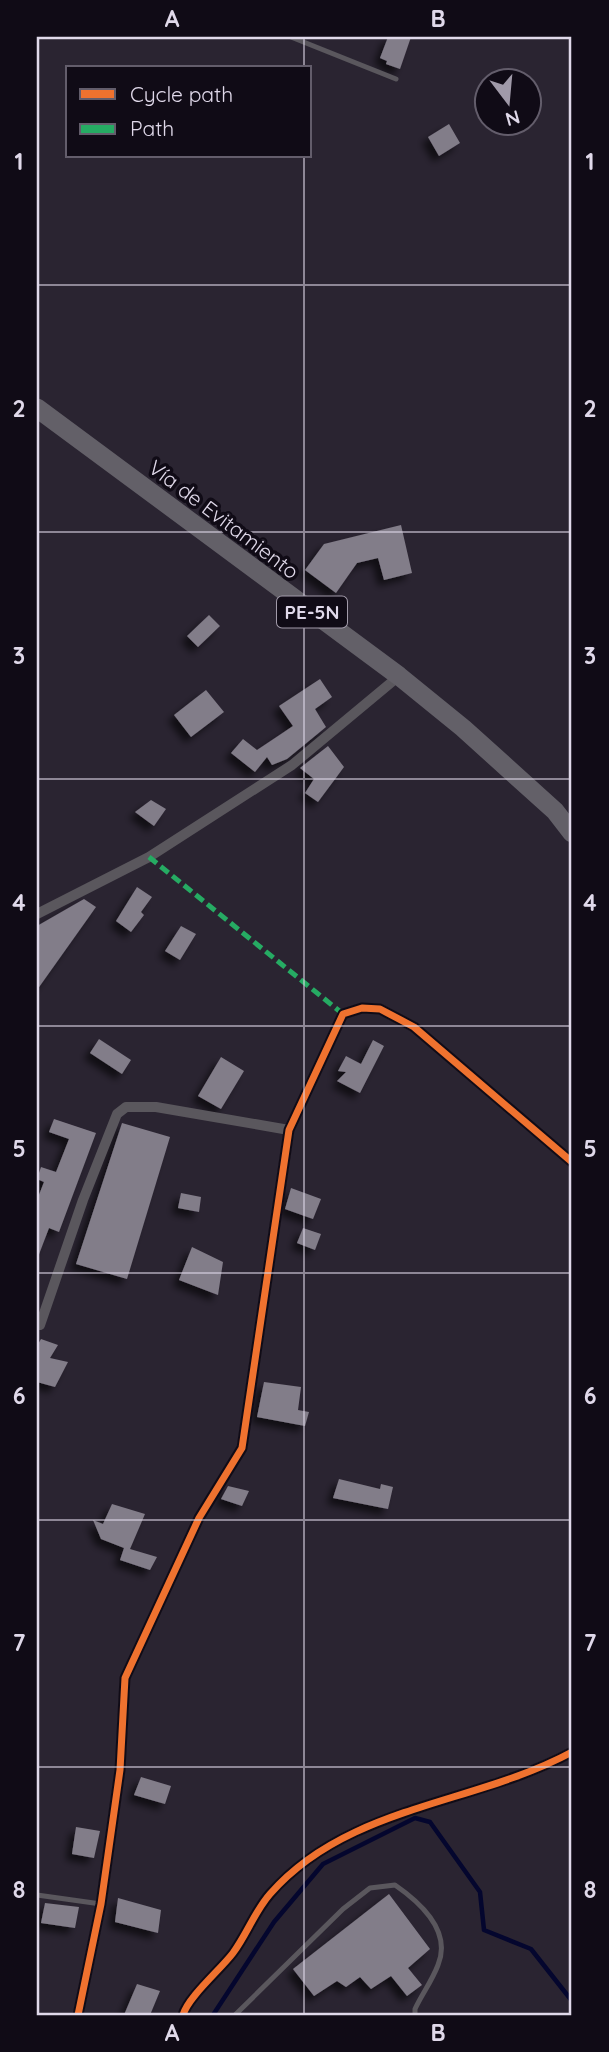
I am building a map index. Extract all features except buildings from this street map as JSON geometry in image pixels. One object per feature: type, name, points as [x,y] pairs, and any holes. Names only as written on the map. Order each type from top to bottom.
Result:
[{"type":"highway","name":"Vía de Evitamiento","points":[[37,408],[399,676],[545,801],[572,834]]},
{"type":"street","points":[[37,914],[149,857],[292,765],[399,676]]},
{"type":"street","points":[[78,2015],[101,1904],[120,1770],[125,1678],[199,1518],[242,1448],[289,1130],[343,1014],[362,1008],[380,1009],[414,1027],[572,1162]]},
{"type":"street","points":[[40,1325],[83,1200],[117,1114],[126,1107],[156,1107],[289,1130]]},
{"type":"street","points":[[183,2015],[234,1952],[270,1894],[303,1864],[340,1838],[461,1793],[505,1781],[572,1752]]},
{"type":"lane","points":[[291,37],[396,79]]},
{"type":"lane","points":[[235,2015],[342,1909],[370,1888],[395,1885],[416,1899],[432,1920],[443,1944],[439,1964],[415,2009],[415,2015]]},
{"type":"lane","points":[[37,1895],[101,1904]]},
{"type":"waterway","points":[[213,2015],[274,1922],[323,1864],[415,1818],[430,1822],[480,1892],[484,1930],[531,1949],[572,2001]]},
{"type":"marked path","points":[[149,857],[343,1014]]},
{"type":"cycle path","points":[[78,2015],[101,1904],[120,1770],[125,1678],[199,1518],[242,1448],[289,1130],[343,1014],[362,1008],[380,1009],[414,1027],[572,1162]]},
{"type":"cycle path","points":[[183,2015],[198,1992],[233,1953],[270,1894],[301,1865],[336,1842],[374,1824],[534,1770],[572,1752]]}]
